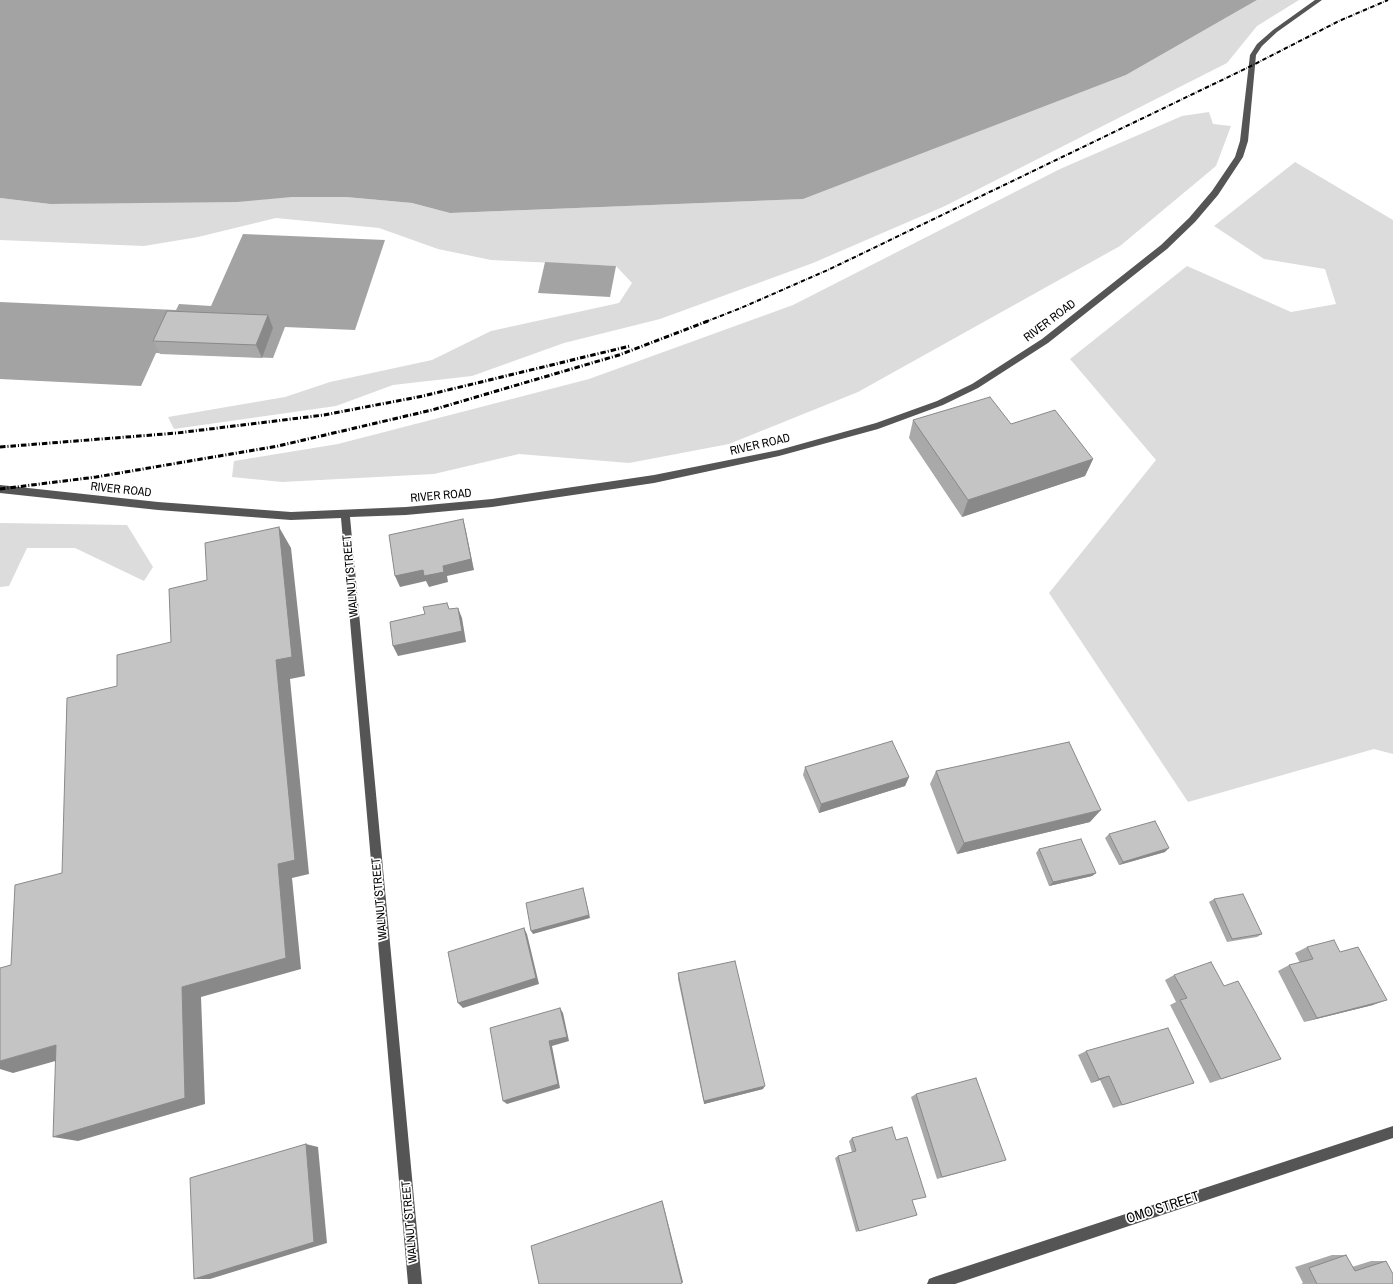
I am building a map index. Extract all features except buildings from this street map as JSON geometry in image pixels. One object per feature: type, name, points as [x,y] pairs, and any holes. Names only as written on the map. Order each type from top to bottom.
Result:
[{"type":"street","name":"RIVER ROAD","points":[[0,489],[158,506],[291,516],[406,511],[492,503],[654,479],[726,465],[800,448],[878,426],[940,403],[974,386],[1051,336],[1164,247],[1192,220],[1215,193],[1239,157],[1244,141],[1252,55],[1259,45],[1275,31],[1319,0]]},
{"type":"street","name":"WALNUT STREET","points":[[345,514],[415,1284]]},
{"type":"street","name":"OMO STREET","points":[[934,1284],[1393,1132]]},
{"type":"shaded area","points":[[0,0],[1257,0],[1126,75],[803,199],[450,213],[412,203],[346,197],[292,197],[237,202],[50,204],[0,198]]},
{"type":"shaded area","points":[[1257,0],[1299,0],[1257,26],[1227,63],[945,206],[813,263],[660,319],[564,343],[472,376],[393,385],[336,406],[174,429],[168,417],[285,397],[330,382],[432,360],[491,331],[619,303],[632,283],[616,266],[491,260],[438,249],[379,228],[276,218],[198,237],[144,246],[0,240],[0,198],[50,204],[292,197],[346,197],[412,203],[450,213],[802,199],[1126,75]]},
{"type":"shaded area","points":[[1209,112],[1213,124],[1231,126],[1216,166],[1120,246],[858,392],[729,444],[629,463],[519,454],[434,474],[282,482],[232,477],[234,461],[338,444],[589,379],[793,305],[1060,169],[1182,116]]},
{"type":"shaded area","points":[[1295,162],[1393,220],[1393,754],[1374,749],[1188,802],[1049,593],[1156,460],[1070,359],[1187,266],[1291,312],[1336,304],[1325,269],[1264,259],[1214,226]]},
{"type":"shaded area","points":[[243,234],[385,240],[355,330],[285,327],[273,358],[156,353],[141,386],[0,379],[0,302],[176,310],[179,304],[211,306]]},
{"type":"shaded area","points":[[545,262],[616,266],[610,297],[538,293]]},
{"type":"shaded area","points":[[0,523],[127,525],[153,567],[144,581],[75,548],[27,548],[9,586],[0,587]]},
{"type":"railway","points":[[705,322],[830,269],[1251,66],[1339,21],[1388,0]]},
{"type":"railway","points":[[0,489],[96,477],[278,446],[432,410],[619,355],[708,321]]},
{"type":"railway","points":[[0,447],[177,433],[324,415],[423,396],[630,346]]}]
